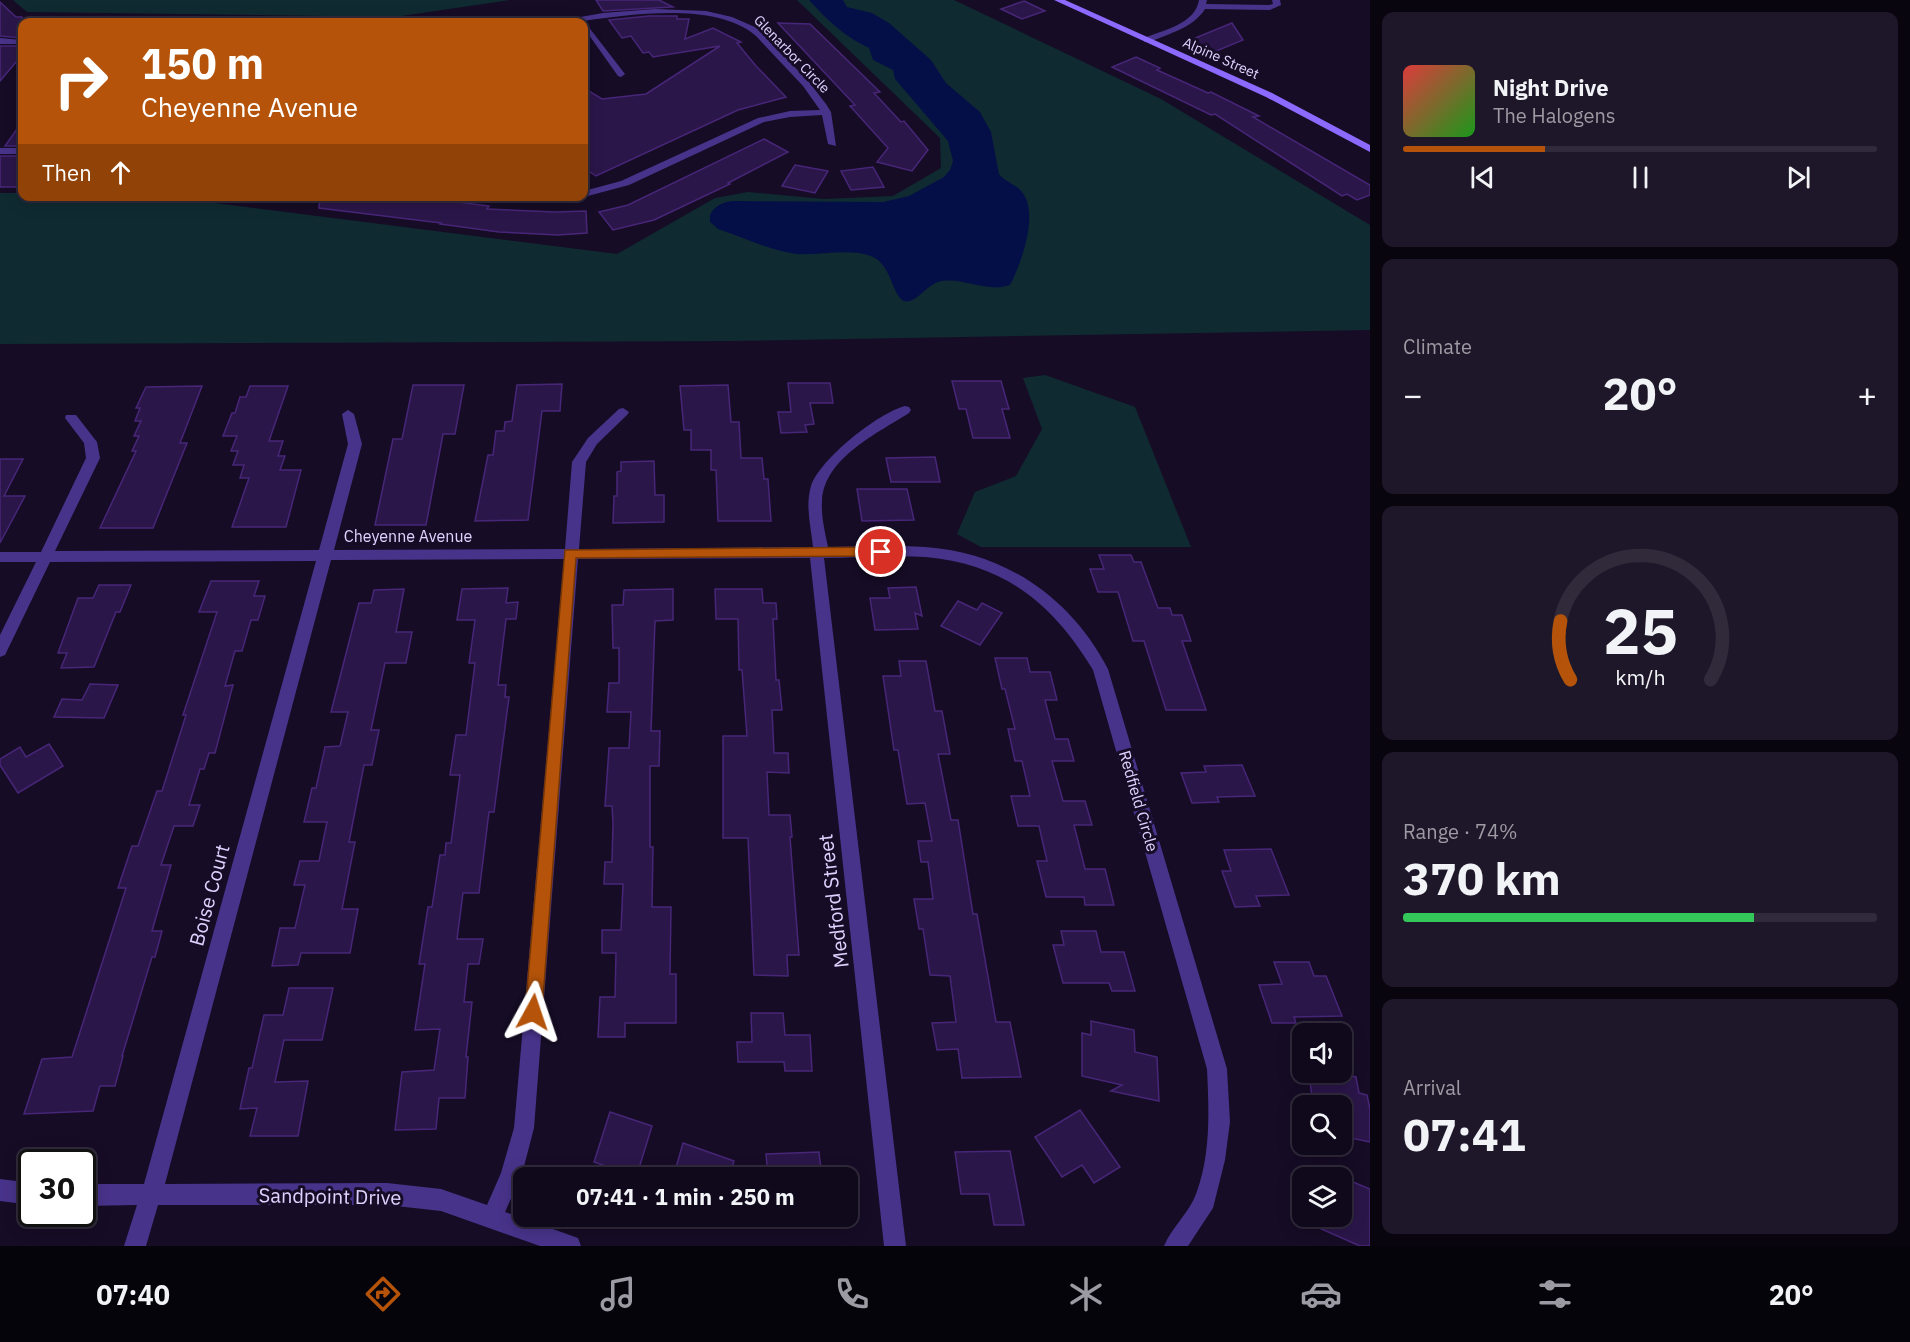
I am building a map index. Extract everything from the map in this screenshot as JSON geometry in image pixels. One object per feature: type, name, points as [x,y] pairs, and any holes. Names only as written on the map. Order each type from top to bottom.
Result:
[{"type":"street","name":"Alpine Street","points":[[1058,0],[1269,94],[1370,149]]},
{"type":"street","points":[[1147,40],[1191,20],[1200,14],[1203,3],[1270,8],[1277,5],[1276,0]]},
{"type":"street","name":"Glenarbor Circle","points":[[588,20],[656,7],[701,7],[730,16],[752,27],[818,96],[826,112],[833,144]]},
{"type":"street","points":[[588,29],[621,74]]},
{"type":"street","points":[[0,41],[18,42]]},
{"type":"street","name":"Glenarbor Circle","points":[[588,193],[625,183],[761,120],[790,114],[826,112]]},
{"type":"street","points":[[0,151],[18,151]]},
{"type":"street","name":"Medford Street","points":[[896,1246],[818,551],[815,499],[819,480],[857,440],[905,410]]},
{"type":"street","points":[[492,1218],[511,1174],[524,1128],[579,462],[596,437],[623,412]]},
{"type":"street","name":"Boise Court","points":[[135,1246],[151,1196],[323,555],[355,444],[348,414]]},
{"type":"street","points":[[0,651],[93,458],[90,442],[71,418]]},
{"type":"street","name":"Cheyenne Avenue","points":[[0,557],[818,551]]},
{"type":"street","name":"Redfield Circle","points":[[818,551],[943,553],[998,570],[1034,591],[1055,608],[1075,628],[1100,669],[1217,1069],[1220,1122],[1215,1160],[1205,1200],[1175,1246]]},
{"type":"street","points":[[0,1190],[18,1192]]},
{"type":"street","name":"Sandpoint Drive","points":[[96,1195],[387,1194],[441,1200],[570,1246]]},
{"type":"green space","points":[[13,0],[510,0],[395,17],[27,12]]},
{"type":"green space","points":[[797,0],[954,0],[1161,99],[1370,225],[1370,330],[728,341],[0,344],[0,193],[18,193],[18,201],[199,201],[617,254],[715,198],[748,192],[824,199],[893,196],[941,168],[940,138]]},
{"type":"green space","points":[[1045,375],[1135,407],[1191,547],[981,547],[957,534],[975,492],[1016,476],[1042,429],[1023,378]]},
{"type":"shaded area","points":[[809,0],[843,0],[847,7],[872,13],[889,23],[931,60],[946,83],[980,112],[991,132],[999,174],[1022,192],[1028,204],[1029,228],[1019,265],[1010,285],[994,287],[959,281],[942,281],[931,286],[913,300],[904,301],[897,293],[884,267],[873,257],[855,253],[796,254],[786,252],[718,229],[710,222],[710,215],[716,207],[733,201],[883,202],[909,196],[944,177],[950,170],[953,161],[948,141],[895,79],[893,70],[873,60],[869,48],[852,39],[837,27]]},
{"type":"building","points":[[596,0],[659,0],[673,7],[603,11]]},
{"type":"building","points":[[1024,1],[1045,11],[1022,19],[1001,9]]},
{"type":"building","points":[[0,2],[16,17],[22,18],[18,18],[18,38],[0,36]]},
{"type":"building","points":[[649,16],[677,16],[677,19],[689,19],[685,39],[713,28],[741,42],[737,43],[786,97],[738,110],[596,176],[588,171],[588,90],[602,99],[646,94],[720,46],[653,57],[649,52],[643,53],[631,36],[622,38],[609,20]]},
{"type":"building","points":[[778,23],[810,24],[880,92],[874,93],[901,122],[904,121],[928,150],[912,171],[877,162],[888,148],[850,106],[855,105]]},
{"type":"building","points":[[1232,23],[1243,40],[1209,54],[1183,43]]},
{"type":"building","points":[[0,46],[18,46],[18,60],[0,81]]},
{"type":"building","points":[[1136,57],[1160,68],[1157,70],[1208,93],[1211,92],[1259,116],[1253,117],[1370,185],[1370,195],[1357,200],[1347,194],[1342,196],[1215,114],[1211,115],[1112,67]]},
{"type":"building","points":[[18,128],[18,146],[5,146]]},
{"type":"building","points":[[764,139],[788,152],[728,183],[730,184],[654,220],[613,230],[599,212],[628,205]]},
{"type":"building","points":[[0,156],[18,156],[18,187],[0,187]]},
{"type":"building","points":[[795,165],[828,171],[815,193],[782,186]]},
{"type":"building","points":[[873,167],[884,187],[851,190],[841,171]]},
{"type":"building","points":[[320,201],[450,201],[489,206],[487,209],[586,211],[587,233],[558,235],[499,232],[319,208]]},
{"type":"building","points":[[952,381],[1001,381],[1009,409],[1002,409],[1010,438],[973,438],[966,409],[959,409]]},
{"type":"building","points":[[788,383],[830,383],[833,403],[810,403],[814,424],[805,425],[807,432],[781,433],[778,412],[791,412]]},
{"type":"building","points":[[562,384],[560,411],[542,411],[528,520],[475,521],[488,455],[493,455],[496,431],[504,431],[505,422],[512,421],[517,385]]},
{"type":"building","points":[[413,385],[464,385],[455,434],[443,434],[426,525],[375,525],[393,439],[402,439]]},
{"type":"building","points":[[728,385],[731,422],[739,422],[741,458],[762,458],[764,479],[768,479],[771,521],[718,521],[716,470],[711,470],[711,450],[691,450],[691,430],[684,430],[680,386]]},
{"type":"building","points":[[202,386],[180,443],[187,443],[153,528],[100,528],[136,451],[132,451],[139,436],[134,436],[141,421],[135,421],[140,408],[136,408],[146,387]]},
{"type":"building","points":[[250,386],[288,386],[269,441],[283,441],[278,456],[285,456],[280,470],[301,470],[286,527],[232,527],[249,478],[240,478],[244,465],[233,465],[238,451],[231,451],[237,436],[223,436],[232,413],[235,413],[240,397],[246,397]]},
{"type":"building","points":[[935,457],[940,482],[891,482],[886,458]]},
{"type":"building","points":[[0,459],[23,459],[4,496],[25,496],[0,543]]},
{"type":"building","points":[[654,461],[655,495],[664,495],[664,522],[613,523],[614,496],[617,496],[617,472],[621,471],[621,462]]},
{"type":"building","points":[[857,489],[907,489],[914,520],[862,521]]},
{"type":"building","points":[[1099,555],[1131,555],[1134,562],[1141,562],[1158,608],[1170,608],[1172,615],[1182,615],[1191,641],[1182,641],[1206,710],[1166,710],[1144,641],[1133,641],[1118,592],[1098,592],[1090,569],[1104,569]]},
{"type":"building","points":[[211,581],[259,581],[254,596],[265,596],[258,620],[251,620],[242,651],[235,651],[225,686],[233,685],[215,753],[209,753],[204,769],[200,769],[189,805],[200,805],[193,826],[174,826],[161,865],[171,865],[152,931],[162,931],[155,957],[152,957],[115,1086],[100,1086],[93,1111],[24,1114],[42,1059],[72,1057],[126,888],[118,888],[132,846],[138,846],[157,791],[162,791],[186,715],[183,715],[217,612],[199,612]]},
{"type":"building","points":[[99,585],[131,585],[120,612],[116,612],[94,667],[61,668],[67,653],[58,653],[78,598],[93,598]]},
{"type":"building","points":[[916,587],[922,616],[915,613],[918,629],[875,630],[870,598],[890,598],[888,588]]},
{"type":"building","points":[[508,588],[506,603],[518,602],[516,619],[506,619],[498,685],[506,685],[505,697],[509,697],[494,812],[489,812],[479,893],[463,893],[457,939],[483,939],[479,964],[468,964],[464,1002],[472,1002],[466,1057],[468,1057],[465,1098],[439,1098],[436,1129],[395,1130],[402,1072],[434,1070],[440,1029],[415,1030],[425,964],[419,964],[428,907],[432,907],[440,855],[445,855],[446,843],[451,843],[460,775],[450,775],[456,735],[466,735],[475,663],[469,663],[475,620],[457,620],[462,589]]},
{"type":"building","points":[[404,589],[396,632],[412,632],[406,663],[385,663],[371,730],[379,730],[372,765],[364,765],[349,842],[355,842],[342,909],[358,909],[350,953],[301,953],[298,965],[272,966],[280,928],[295,928],[305,885],[294,885],[300,861],[319,861],[327,822],[304,822],[312,788],[316,788],[325,747],[340,746],[348,712],[331,712],[359,603],[371,603],[374,590]]},
{"type":"building","points":[[673,589],[673,620],[655,621],[651,731],[660,731],[659,766],[650,766],[650,847],[653,847],[652,907],[671,907],[670,974],[676,974],[676,1023],[625,1023],[625,1037],[598,1037],[600,997],[615,997],[616,953],[602,953],[602,930],[621,930],[623,884],[604,884],[605,862],[612,862],[612,806],[605,806],[609,748],[629,748],[631,712],[607,712],[609,683],[619,683],[619,648],[613,648],[612,605],[623,605],[624,590]]},
{"type":"building","points":[[715,589],[762,589],[763,603],[776,603],[777,619],[773,619],[776,680],[779,680],[782,710],[772,710],[774,753],[788,753],[789,773],[767,772],[769,815],[790,815],[799,955],[787,955],[788,976],[754,975],[748,838],[723,838],[723,736],[747,736],[742,670],[739,670],[738,619],[716,619]]},
{"type":"building","points":[[958,601],[977,610],[982,603],[1002,613],[980,645],[941,626]]},
{"type":"building","points":[[995,658],[1027,658],[1030,672],[1050,672],[1057,700],[1045,700],[1055,739],[1068,739],[1074,761],[1052,761],[1063,801],[1085,801],[1092,825],[1074,825],[1085,869],[1105,869],[1114,905],[1085,905],[1084,897],[1046,897],[1037,861],[1047,861],[1039,826],[1018,826],[1011,796],[1030,796],[1022,761],[1015,761],[1008,729],[1015,729]]},
{"type":"building","points":[[899,661],[926,661],[935,711],[942,711],[950,754],[938,754],[951,820],[958,820],[973,914],[977,914],[996,1022],[1010,1022],[1021,1077],[962,1078],[958,1049],[937,1050],[932,1023],[956,1022],[950,976],[930,975],[923,929],[919,929],[914,899],[933,899],[928,862],[921,862],[918,841],[932,841],[925,803],[907,804],[898,750],[894,750],[883,676],[901,676]]},
{"type":"building","points":[[90,684],[118,685],[104,718],[54,717],[62,699],[82,700]]},
{"type":"building","points":[[49,744],[63,766],[18,793],[0,765],[0,759],[20,747],[26,757]]},
{"type":"building","points":[[1242,765],[1255,796],[1217,797],[1219,802],[1192,803],[1181,773],[1206,772],[1204,766]]},
{"type":"building","points":[[1271,849],[1289,895],[1256,896],[1260,906],[1235,907],[1222,871],[1231,871],[1224,850]]},
{"type":"building","points":[[1061,931],[1096,931],[1101,952],[1124,952],[1135,991],[1112,991],[1109,983],[1063,983],[1053,945],[1064,945]]},
{"type":"building","points":[[1274,962],[1309,962],[1314,976],[1326,976],[1342,1016],[1294,1017],[1296,1023],[1272,1023],[1259,985],[1282,984]]},
{"type":"building","points":[[289,988],[333,988],[322,1040],[284,1040],[275,1082],[308,1081],[298,1136],[250,1136],[257,1108],[240,1109],[249,1068],[252,1068],[264,1015],[283,1015]]},
{"type":"building","points":[[751,1013],[783,1013],[785,1035],[810,1035],[812,1071],[785,1071],[784,1062],[738,1062],[737,1042],[752,1042]]},
{"type":"building","points":[[1091,1021],[1134,1030],[1135,1052],[1157,1057],[1159,1101],[1111,1091],[1122,1085],[1082,1076],[1082,1033],[1091,1035]]},
{"type":"building","points":[[1352,1076],[1356,1077],[1359,1093],[1367,1095],[1370,1109],[1370,1142],[1352,1138],[1352,1095],[1312,1095],[1310,1083],[1352,1083]]},
{"type":"building","points":[[1080,1110],[1120,1167],[1094,1183],[1082,1165],[1062,1177],[1035,1137]]},
{"type":"building","points":[[610,1112],[652,1126],[639,1167],[608,1167],[594,1162]]},
{"type":"building","points":[[683,1143],[734,1161],[732,1167],[676,1167]]},
{"type":"building","points":[[1010,1151],[1024,1225],[994,1225],[989,1194],[961,1194],[955,1152]]},
{"type":"building","points":[[819,1152],[821,1167],[767,1167],[766,1154]]},
{"type":"building","points":[[1352,1182],[1370,1189],[1370,1246],[1360,1246],[1317,1227],[1352,1227]]},
{"type":"route","points":[[533,1012],[570,553],[881,552]]}]
